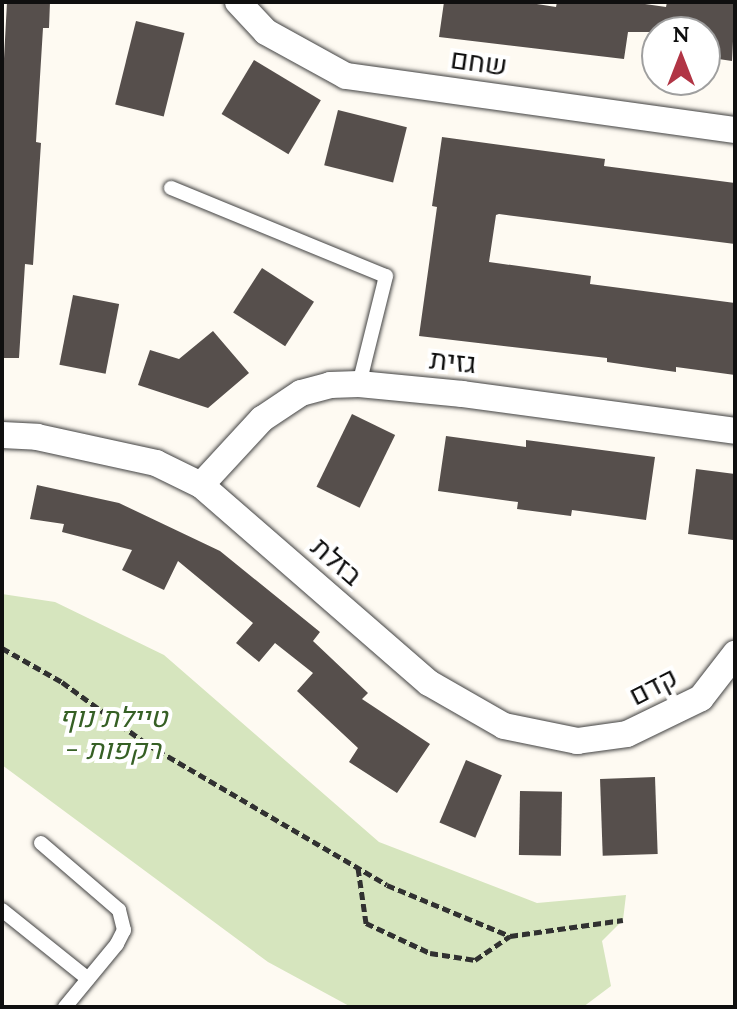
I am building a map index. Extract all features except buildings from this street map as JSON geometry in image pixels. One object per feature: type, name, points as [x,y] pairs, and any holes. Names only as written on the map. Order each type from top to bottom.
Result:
[{"type":"street","name":"שחם","points":[[238,2],[266,32],[346,76],[735,130]]},
{"type":"street","name":"גזית","points":[[201,485],[262,419],[301,393],[359,384],[463,394],[735,431]]},
{"type":"street","name":"בזלת","points":[[2,435],[37,437],[129,456],[156,463],[201,485],[429,683],[504,726],[577,741],[627,734]]},
{"type":"street","name":"קדם","points":[[627,734],[701,698],[735,654]]},
{"type":"lane","points":[[171,188],[386,276],[359,384]]},
{"type":"lane","points":[[41,843],[119,910],[124,930],[117,944],[65,1007]]},
{"type":"lane","points":[[2,910],[88,979]]},
{"type":"path","points":[[2,648],[62,682],[147,744],[387,885],[510,936]]},
{"type":"path","points":[[358,867],[366,923],[430,953],[475,960],[510,936],[623,920]]},
{"type":"green space","name":"טיילת נוף - רקפות","points":[[2,594],[55,602],[164,655],[379,842],[537,903],[626,895],[623,920],[602,941],[611,986],[583,1007],[351,1007],[268,962],[2,765]]}]
